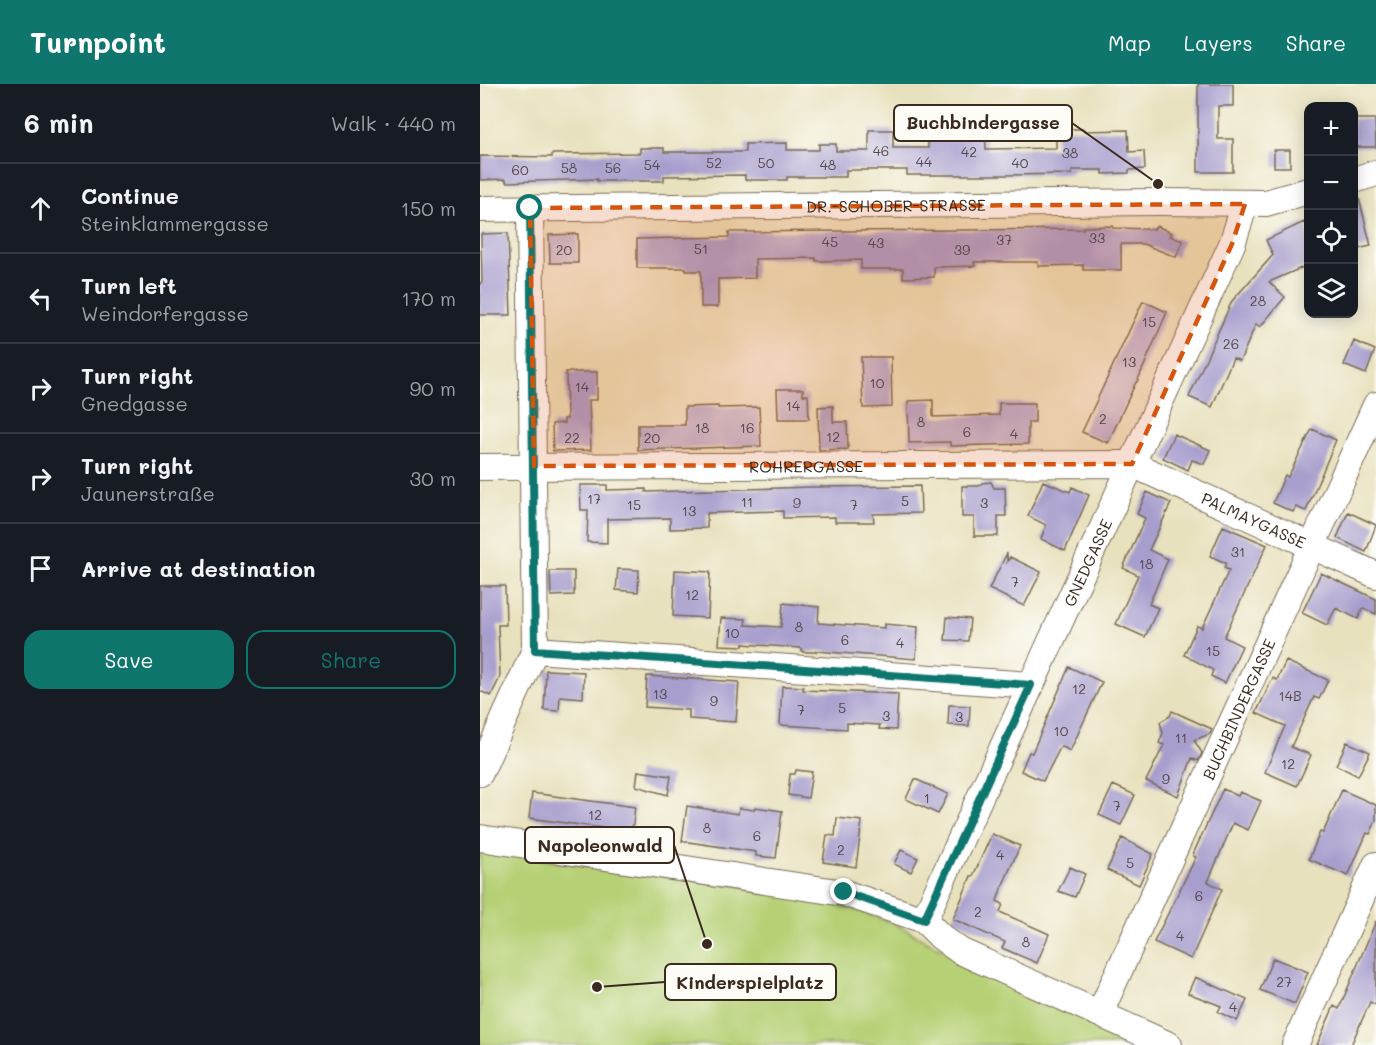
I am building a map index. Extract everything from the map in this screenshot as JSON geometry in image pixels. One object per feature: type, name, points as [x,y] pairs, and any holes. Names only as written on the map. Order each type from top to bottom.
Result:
[{"type":"street","points":[[1358,178],[1376,173]]},
{"type":"street","name":"DR.-SCHOBER-STRASSE","points":[[480,209],[1159,202],[1245,204],[1266,202],[1304,192]]},
{"type":"street","name":"GNEDGASSE","points":[[924,920],[1232,244],[1245,204]]},
{"type":"street","points":[[480,773],[535,650],[530,208]]},
{"type":"street","name":"BUCHBINDERGASSE","points":[[1100,1013],[1376,405]]},
{"type":"street","name":"ROHRERGASSE","points":[[480,467],[1132,464]]},
{"type":"street","name":"PALMAYGASSE","points":[[1132,464],[1376,575]]},
{"type":"street","points":[[535,650],[1031,685]]},
{"type":"street","points":[[480,838],[844,892],[924,920],[941,938],[960,951],[1169,1045]]},
{"type":"street","points":[[1295,1045],[1376,865]]},
{"type":"highlighted area","points":[[1245,204],[1232,244],[1132,464],[534,466],[530,208]]},
{"type":"green space","points":[[480,851],[814,896],[894,923],[949,953],[1153,1045],[480,1045]]},
{"type":"building","points":[[1198,84],[1233,84],[1233,106],[1218,106],[1218,139],[1233,139],[1233,172],[1198,172]]},
{"type":"building","points":[[1358,119],[1375,119],[1376,147],[1358,147]]},
{"type":"building","points":[[1067,129],[1128,130],[1129,152],[1144,151],[1145,169],[1129,170],[1129,173],[1103,174],[1103,170],[1072,170],[1072,174],[1005,175],[907,175],[907,170],[846,170],[846,177],[787,177],[787,180],[745,180],[745,175],[664,176],[664,181],[597,181],[597,179],[506,182],[506,179],[480,180],[480,156],[552,157],[552,154],[640,153],[640,148],[664,148],[664,152],[745,152],[745,144],[787,143],[787,150],[819,150],[819,144],[836,144],[836,151],[869,151],[869,130],[893,130],[893,148],[928,148],[928,140],[958,140],[958,133],[985,132],[986,149],[1056,148],[1056,133],[1067,133]]},
{"type":"building","points":[[1274,150],[1290,150],[1290,167],[1274,167]]},
{"type":"building","points":[[1358,198],[1371,246],[1358,249],[1358,210]]},
{"type":"building","points":[[1304,222],[1304,267],[1269,282],[1285,297],[1260,327],[1256,324],[1240,361],[1233,358],[1212,407],[1189,397],[1232,301],[1273,255],[1266,240]]},
{"type":"building","points":[[1113,226],[1113,228],[1154,229],[1157,226],[1172,233],[1170,236],[1183,241],[1176,257],[1143,244],[1121,244],[1121,270],[1083,270],[1083,265],[1038,266],[1038,262],[974,262],[975,266],[934,267],[934,277],[903,278],[903,269],[861,269],[861,260],[755,259],[755,278],[718,279],[718,307],[701,307],[701,271],[686,271],[686,268],[637,268],[637,239],[729,237],[729,232],[1083,229],[1083,227]]},
{"type":"building","points":[[508,233],[511,315],[480,315],[481,234]]},
{"type":"building","points":[[578,234],[578,263],[550,263],[549,235]]},
{"type":"building","points":[[1143,301],[1167,312],[1108,443],[1082,432]]},
{"type":"building","points":[[1354,341],[1375,350],[1366,374],[1344,365]]},
{"type":"building","points":[[861,357],[891,357],[892,407],[863,408]]},
{"type":"building","points":[[566,372],[597,372],[597,400],[589,400],[591,450],[553,451],[552,424],[564,423],[564,419],[567,419]]},
{"type":"building","points":[[777,389],[803,389],[803,395],[808,395],[809,419],[778,419]]},
{"type":"building","points":[[933,400],[933,417],[999,415],[999,403],[1035,403],[1035,422],[1028,422],[1028,444],[950,446],[950,442],[909,443],[908,401]]},
{"type":"building","points":[[718,406],[718,408],[759,407],[761,446],[638,450],[638,425],[685,425],[685,407]]},
{"type":"building","points":[[833,406],[833,422],[847,422],[848,449],[819,450],[818,407]]},
{"type":"building","points":[[1312,429],[1336,440],[1306,511],[1296,507],[1293,512],[1273,503],[1285,475],[1288,477]]},
{"type":"building","points":[[1174,434],[1210,450],[1204,464],[1192,460],[1188,470],[1163,458]]},
{"type":"building","points":[[1043,481],[1070,492],[1072,487],[1089,495],[1065,551],[1041,539],[1046,525],[1028,516]]},
{"type":"building","points":[[991,482],[994,488],[1005,488],[1006,516],[998,516],[998,536],[974,536],[974,517],[962,517],[962,486],[979,486],[982,483]]},
{"type":"building","points":[[580,485],[607,485],[607,490],[646,489],[646,492],[920,486],[921,513],[873,514],[874,522],[835,522],[835,517],[783,518],[783,511],[707,513],[707,528],[670,529],[670,518],[607,519],[607,543],[587,542],[588,510],[581,510]]},
{"type":"building","points":[[1147,492],[1171,503],[1149,550],[1168,559],[1149,604],[1158,608],[1145,637],[1116,624],[1138,575],[1123,568],[1145,518],[1137,514]]},
{"type":"building","points":[[1348,512],[1376,525],[1366,552],[1337,538]]},
{"type":"building","points":[[1223,526],[1267,545],[1224,637],[1242,646],[1225,683],[1211,676],[1213,670],[1184,655],[1197,626],[1202,628],[1229,570],[1224,568],[1226,563],[1210,556]]},
{"type":"building","points":[[1007,553],[1007,562],[1010,557],[1041,572],[1024,606],[989,589]]},
{"type":"building","points":[[618,569],[639,570],[638,592],[616,590]]},
{"type":"building","points":[[675,570],[710,572],[708,618],[673,616]]},
{"type":"building","points":[[550,571],[574,571],[574,595],[551,596]]},
{"type":"building","points":[[1321,573],[1376,599],[1376,614],[1363,608],[1358,619],[1336,608],[1327,625],[1302,613]]},
{"type":"building","points":[[480,586],[505,586],[506,625],[498,625],[500,677],[491,696],[480,691]]},
{"type":"building","points":[[783,603],[819,607],[818,623],[884,628],[884,624],[918,627],[916,659],[816,651],[803,652],[801,648],[743,644],[743,646],[719,645],[721,618],[746,619],[745,625],[781,627]]},
{"type":"building","points":[[947,617],[970,619],[968,641],[945,640]]},
{"type":"building","points":[[1286,661],[1328,680],[1319,699],[1314,697],[1291,747],[1311,755],[1297,786],[1265,772],[1285,726],[1256,713],[1273,678],[1277,680]]},
{"type":"building","points":[[1069,667],[1102,682],[1070,751],[1061,746],[1043,781],[1021,771],[1029,752],[1032,753]]},
{"type":"building","points":[[546,670],[584,672],[583,698],[560,696],[559,711],[544,710]]},
{"type":"building","points":[[647,676],[739,682],[736,722],[689,719],[689,710],[645,707]]},
{"type":"building","points":[[782,686],[803,687],[803,690],[898,694],[896,730],[879,729],[880,725],[847,723],[847,729],[780,725]]},
{"type":"building","points":[[949,705],[970,706],[969,726],[948,725]]},
{"type":"building","points":[[1172,711],[1212,729],[1210,734],[1194,740],[1202,753],[1198,761],[1192,758],[1178,796],[1146,781],[1164,745],[1159,743],[1163,733],[1160,722],[1170,716]]},
{"type":"building","points":[[1347,742],[1370,752],[1358,776],[1336,765]]},
{"type":"building","points":[[796,770],[812,772],[808,798],[788,795],[790,774],[795,774]]},
{"type":"building","points":[[638,771],[671,776],[668,795],[636,786]]},
{"type":"building","points":[[915,779],[948,794],[938,814],[906,799]]},
{"type":"building","points":[[1113,785],[1135,795],[1121,825],[1099,815]]},
{"type":"building","points":[[1223,789],[1238,796],[1240,792],[1261,801],[1248,830],[1233,823],[1208,882],[1222,889],[1191,959],[1154,942],[1196,857],[1193,856],[1194,852]]},
{"type":"building","points":[[1342,790],[1376,805],[1376,820],[1370,834],[1367,833],[1348,876],[1309,859]]},
{"type":"building","points":[[532,793],[635,807],[632,832],[529,818]]},
{"type":"building","points":[[687,806],[738,814],[739,808],[754,810],[755,807],[782,811],[776,858],[756,856],[756,852],[682,841]]},
{"type":"building","points":[[837,818],[862,821],[856,867],[823,862],[827,835],[835,836]]},
{"type":"building","points":[[992,834],[1020,846],[997,901],[1003,904],[1000,912],[1049,934],[1037,963],[1002,948],[1005,942],[953,919]]},
{"type":"building","points":[[1122,838],[1153,854],[1139,885],[1107,870]]},
{"type":"building","points":[[901,850],[918,858],[911,872],[894,864]]},
{"type":"building","points":[[1070,867],[1085,874],[1075,897],[1058,891]]},
{"type":"building","points":[[1376,921],[1376,1005],[1370,1002],[1351,1045],[1317,1045],[1334,1006],[1339,1009]]},
{"type":"building","points":[[1273,958],[1308,972],[1295,1004],[1260,990]]},
{"type":"building","points":[[1195,977],[1247,1000],[1237,1021],[1218,1012],[1221,1006],[1188,993]]},
{"type":"place","name":"Buchbindergasse","points":[[1158,184]]},
{"type":"place","name":"Napoleonwald","points":[[707,944]]},
{"type":"place","name":"Kinderspielplatz","points":[[597,987]]},
{"type":"route","points":[[530,208],[535,650],[1031,685],[924,920],[844,892]]}]
